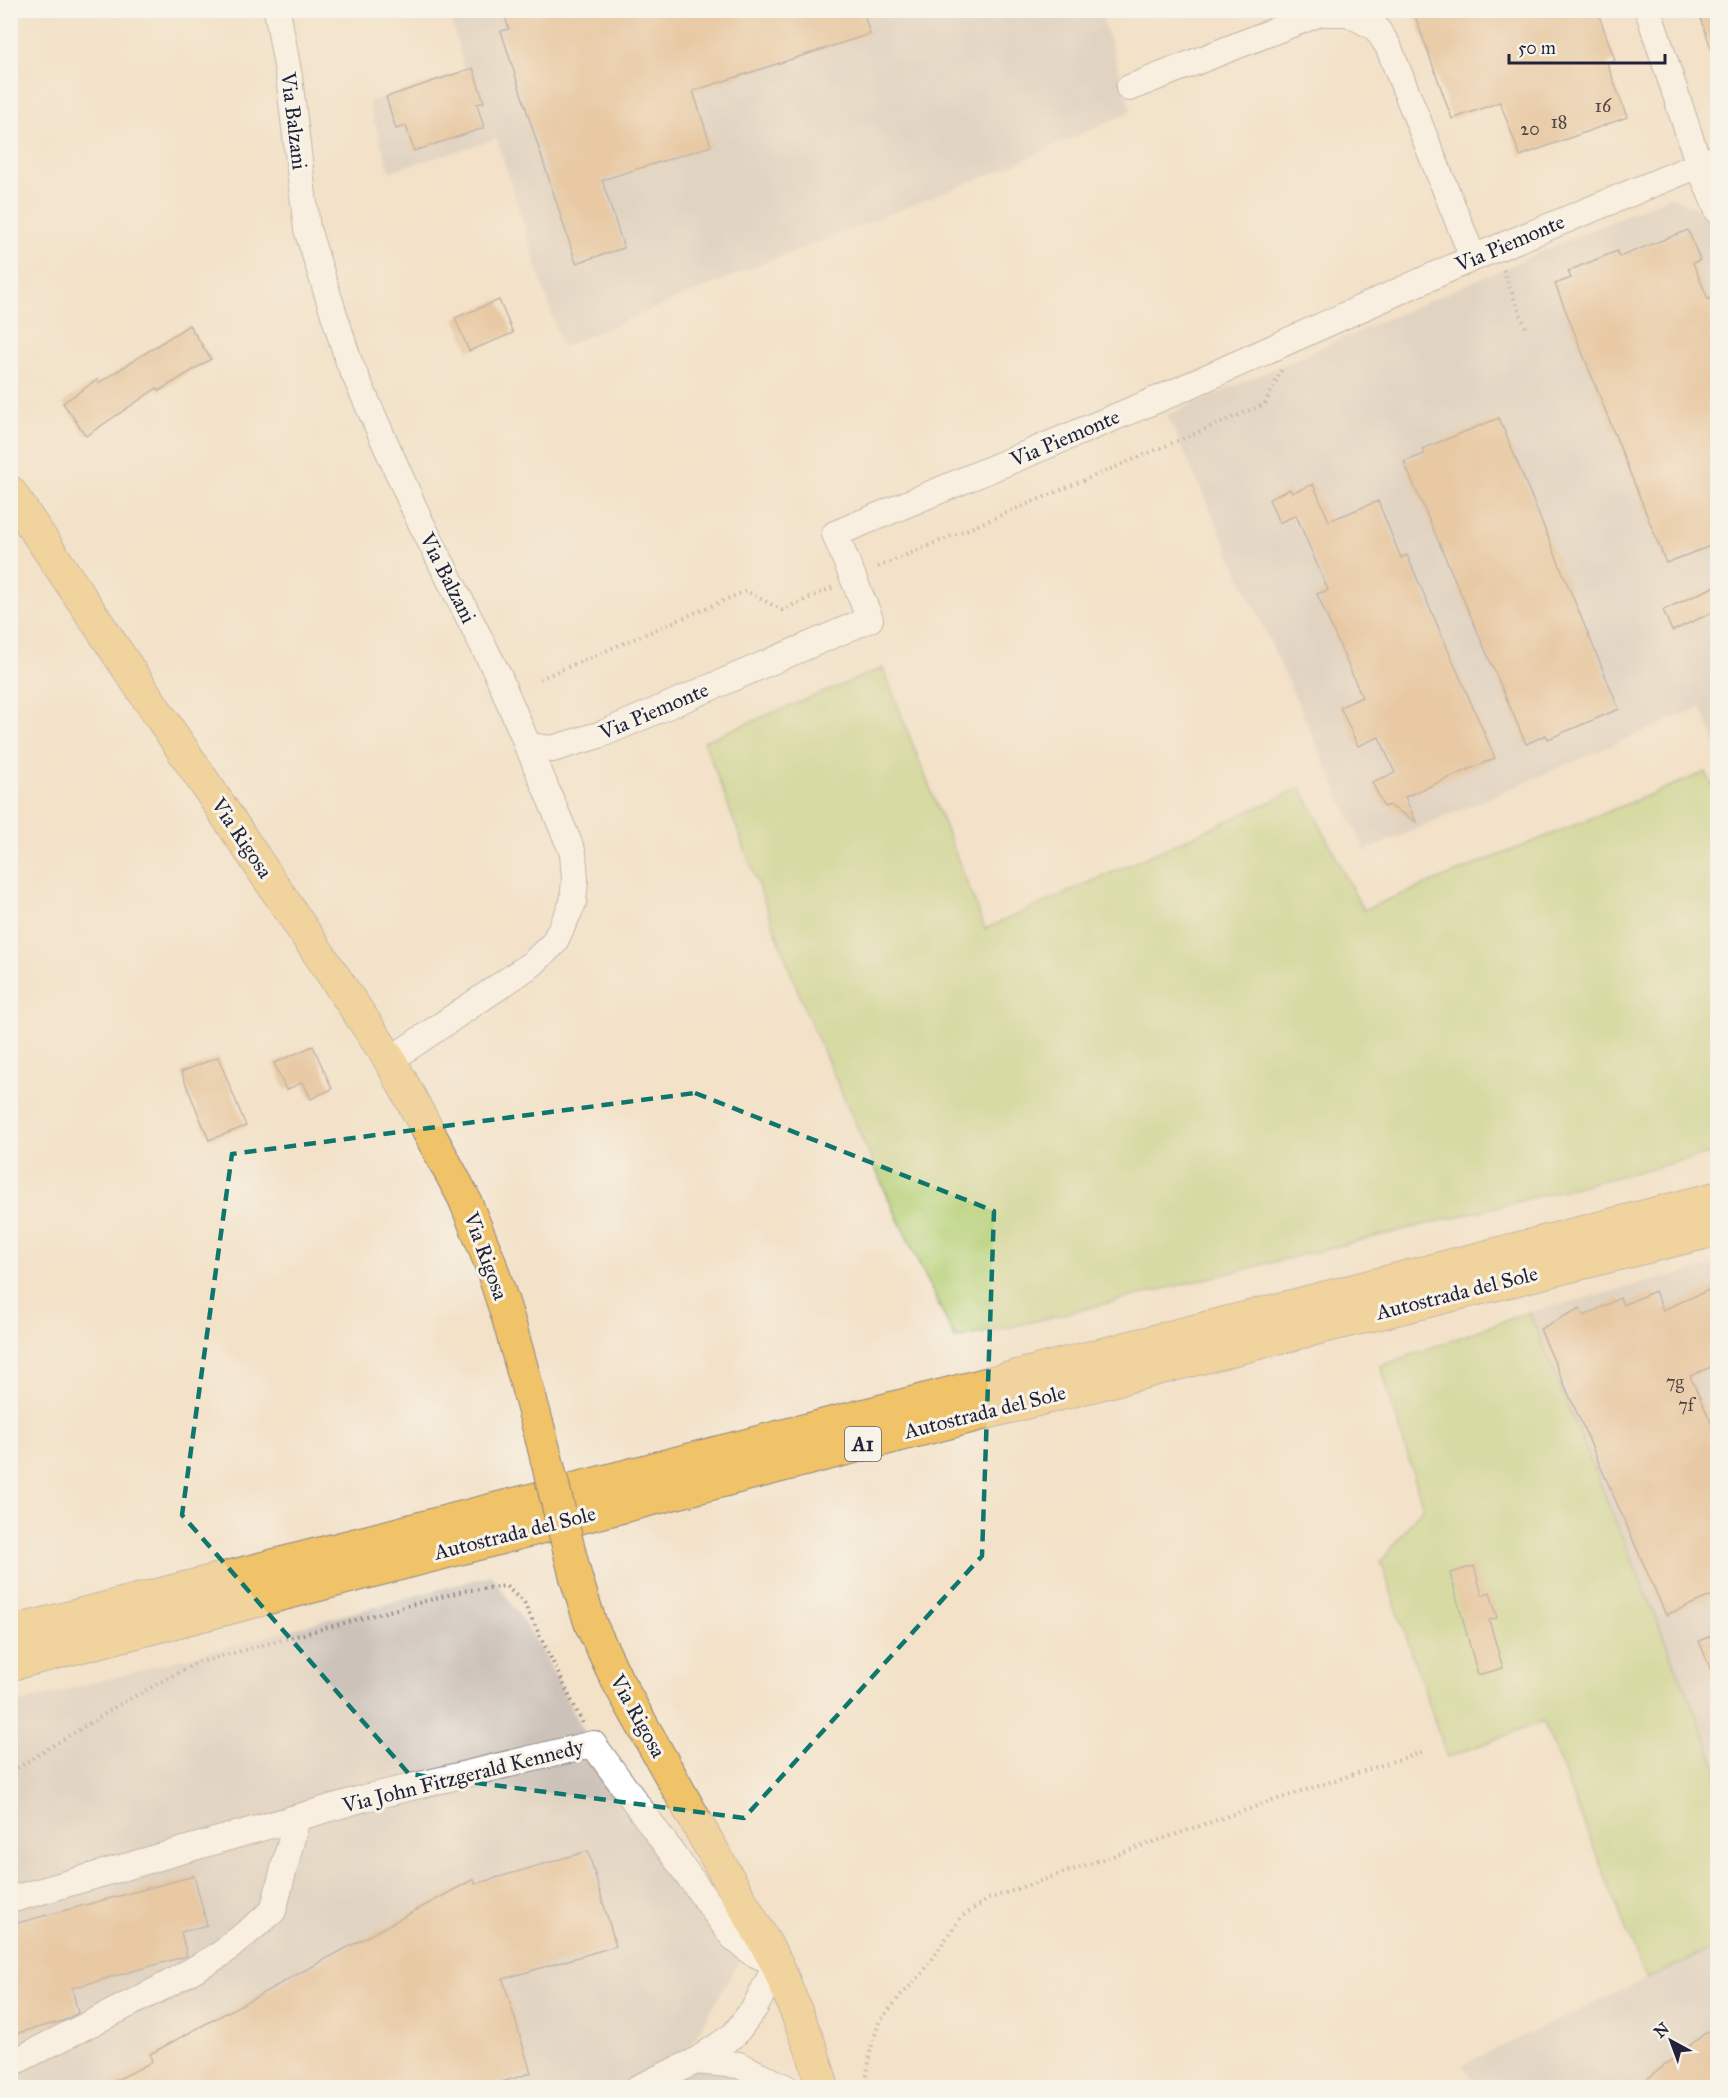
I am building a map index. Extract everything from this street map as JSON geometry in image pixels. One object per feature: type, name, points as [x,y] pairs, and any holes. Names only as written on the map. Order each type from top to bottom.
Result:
[{"type":"highway","name":"Autostrada del Sole","points":[[10,1632],[1718,1198]]},
{"type":"highway","name":"Autostrada del Sole","points":[[10,1664],[1249,1345],[1718,1229]]},
{"type":"main road","name":"Via Rigosa","points":[[10,492],[390,1060],[464,1198],[489,1260],[508,1318],[541,1437],[576,1578],[591,1626],[617,1680],[777,1964],[812,2050],[823,2088]]},
{"type":"street","name":"Via Balzani","points":[[277,10],[289,77],[307,229],[349,362],[418,517],[498,675],[573,854],[575,879],[573,903],[554,943],[533,963],[390,1060]]},
{"type":"street","points":[[1647,10],[1708,161],[1718,211]]},
{"type":"street","points":[[1129,88],[1320,13],[1348,13],[1376,28],[1388,46],[1483,266]]},
{"type":"street","name":"Via Piemonte","points":[[527,746],[552,749],[602,734],[870,619],[835,534],[1483,266],[1708,161]]},
{"type":"street","name":"Via John Fitzgerald Kennedy","points":[[10,1900],[365,1798],[593,1744],[733,1937],[744,1947],[777,1964]]},
{"type":"street","points":[[10,2064],[161,1988],[221,1954],[273,1911],[297,1818]]},
{"type":"street","points":[[638,2088],[696,2061],[734,2035],[755,2007],[777,1964]]},
{"type":"street","points":[[696,2061],[739,2065],[786,2088]]},
{"type":"path","points":[[1483,266],[1503,269],[1513,265]]},
{"type":"path","points":[[1503,269],[1526,328]]},
{"type":"path","points":[[878,567],[1265,404],[1286,363]]},
{"type":"path","points":[[540,679],[746,591],[782,610],[840,584]]},
{"type":"path","points":[[12,1771],[122,1703],[196,1663],[463,1591],[506,1586],[524,1603],[593,1744]]},
{"type":"path","points":[[865,2088],[871,2048],[879,2022],[922,1974],[961,1917],[988,1899],[1425,1751]]},
{"type":"highlighted area","points":[[695,1093],[994,1211],[982,1556],[744,1818],[409,1774],[182,1515],[232,1154]]},
{"type":"shaded area","points":[[1100,10],[1132,111],[1004,169],[742,272],[562,347],[497,139],[390,171],[368,102],[465,73],[449,11]]},
{"type":"shaded area","points":[[1670,196],[1708,213],[1718,239],[1717,748],[1701,707],[1365,851],[1167,415]]},
{"type":"shaded area","points":[[1717,1265],[1717,1766],[1529,1312]]},
{"type":"shaded area","points":[[492,1575],[540,1647],[612,1786],[742,1957],[682,2060],[779,2088],[11,2088],[11,1705]]},
{"type":"shaded area","points":[[1717,1946],[1717,2087],[1479,2087],[1462,2065]]},
{"type":"green space","points":[[883,668],[985,929],[1301,788],[1363,910],[1706,772],[1718,798],[1717,1152],[955,1339],[893,1208],[806,1012],[704,741]]},
{"type":"green space","points":[[1529,1312],[1717,1766],[1717,1946],[1646,1979],[1543,1721],[1447,1758],[1381,1562],[1423,1507],[1381,1366]]},
{"type":"building","points":[[503,10],[863,10],[870,34],[693,91],[711,146],[602,180],[624,248],[576,263],[501,31],[509,29]]},
{"type":"building","points":[[1413,10],[1597,10],[1615,60],[1607,63],[1627,117],[1520,156],[1500,102],[1452,119]]},
{"type":"building","points":[[1698,10],[1718,10],[1718,59],[1715,60]]},
{"type":"building","points":[[473,68],[484,102],[477,104],[484,128],[414,151],[406,126],[396,129],[386,97]]},
{"type":"building","points":[[1688,230],[1700,260],[1693,263],[1708,299],[1718,296],[1718,543],[1666,563],[1555,284],[1571,278],[1568,271],[1617,251],[1619,257]]},
{"type":"building","points":[[499,300],[513,333],[469,351],[455,318]]},
{"type":"building","points":[[189,325],[211,359],[159,391],[157,388],[86,436],[63,403],[97,380],[99,383]]},
{"type":"building","points":[[1499,418],[1619,709],[1548,739],[1546,735],[1526,744],[1404,462],[1424,454],[1422,449]]},
{"type":"building","points":[[1313,484],[1329,521],[1378,501],[1401,558],[1407,555],[1495,758],[1405,797],[1416,822],[1389,805],[1384,807],[1372,782],[1395,773],[1379,737],[1358,746],[1340,707],[1362,697],[1317,594],[1328,590],[1296,515],[1279,523],[1269,499],[1290,489],[1292,493]]},
{"type":"building","points":[[1718,585],[1718,610],[1672,631],[1663,610]]},
{"type":"building","points":[[313,1046],[332,1089],[311,1099],[303,1082],[286,1090],[274,1063]]},
{"type":"building","points":[[218,1057],[246,1126],[209,1140],[181,1072]]},
{"type":"building","points":[[1718,1286],[1718,1364],[1690,1376],[1718,1438],[1718,1593],[1666,1615],[1540,1329],[1580,1308],[1584,1316],[1620,1298],[1623,1305],[1655,1291],[1663,1310]]},
{"type":"building","points":[[1474,1566],[1482,1595],[1490,1592],[1497,1618],[1489,1620],[1503,1668],[1478,1675],[1450,1573]]},
{"type":"building","points":[[1718,1633],[1718,1685],[1717,1685],[1699,1641]]},
{"type":"building","points":[[588,1851],[616,1946],[503,1979],[531,2073],[482,2088],[101,2088],[152,2062],[150,2054],[474,1879],[475,1884]]},
{"type":"building","points":[[194,1876],[207,1925],[181,1932],[187,1956],[72,1988],[78,2013],[63,2021],[10,2035],[10,1925]]},
{"type":"building","points":[[1718,2023],[1718,2088],[1636,2088]]}]
